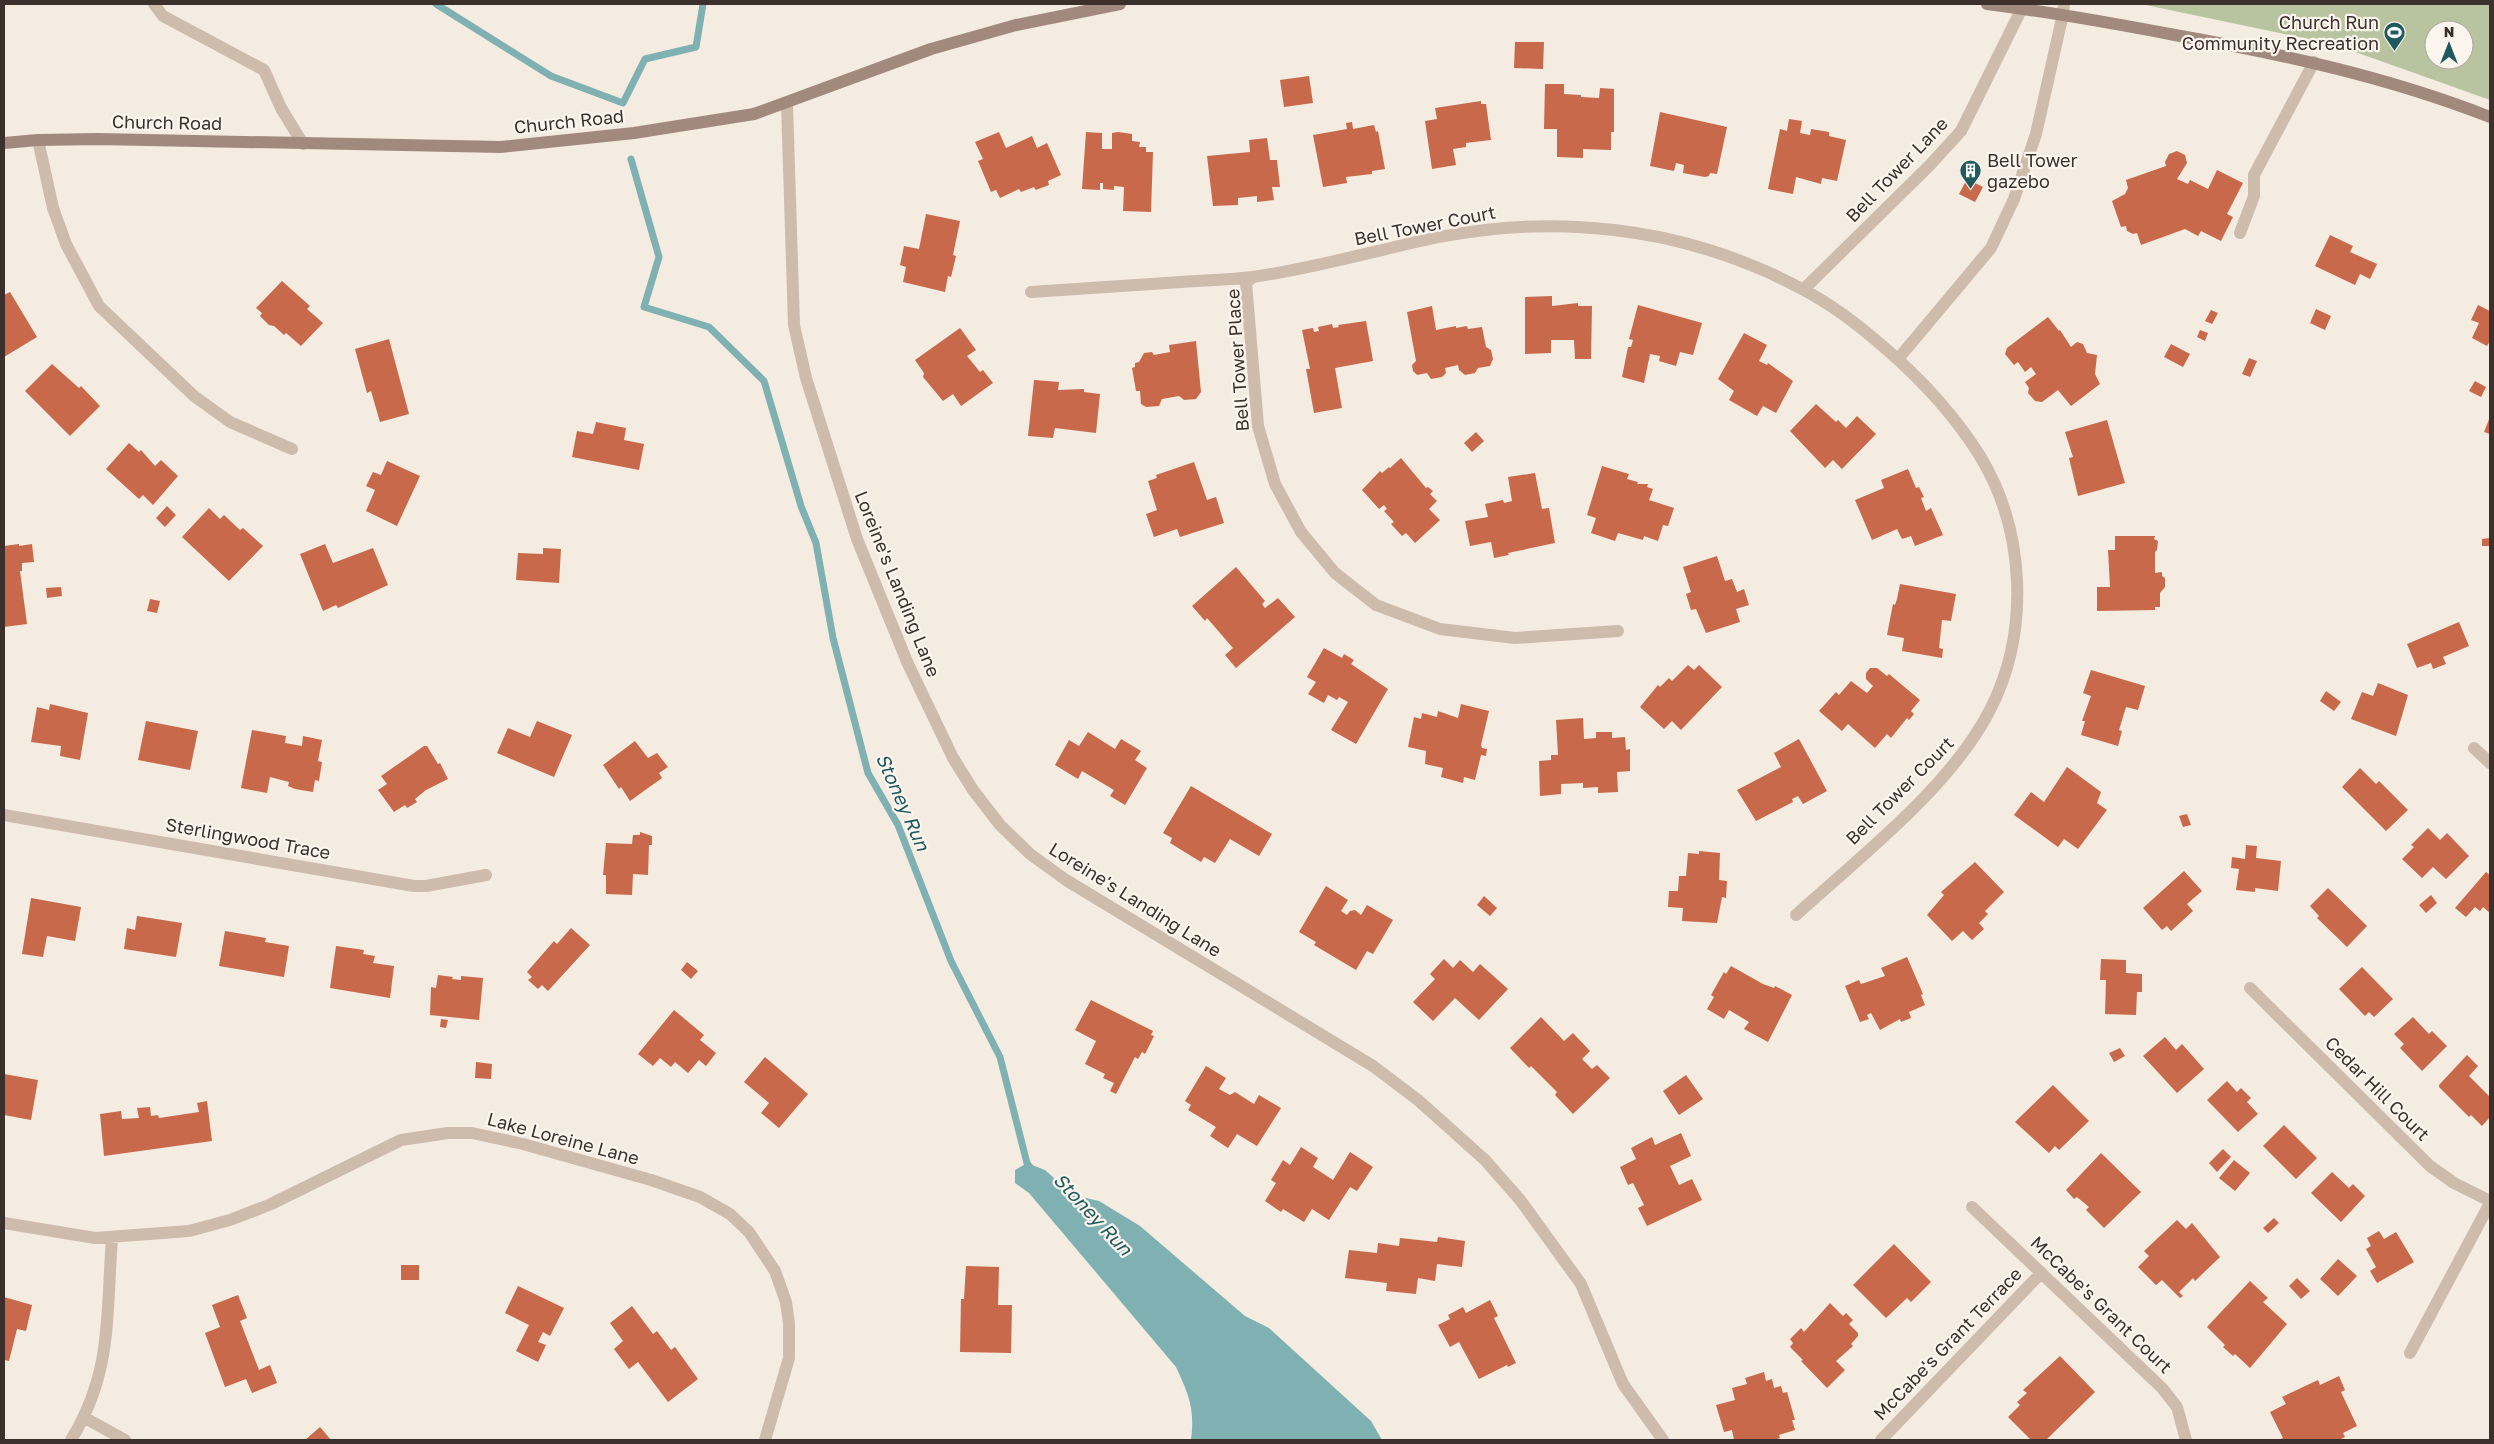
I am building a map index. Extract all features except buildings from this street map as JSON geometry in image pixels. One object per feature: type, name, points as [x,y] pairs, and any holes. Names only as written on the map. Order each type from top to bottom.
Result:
[{"type":"main road","name":"Church Road","points":[[4,143],[38,140],[98,139],[303,144],[511,146],[634,134],[754,114],[787,104],[931,49],[1073,8],[1120,4]]},
{"type":"main road","points":[[1987,4],[2064,9],[2314,62],[2419,91],[2490,117]]},
{"type":"street","points":[[154,4],[163,16],[264,70],[281,108],[303,144]]},
{"type":"street","name":"Bell Tower Lane","points":[[1804,289],[1929,166],[1961,130],[2024,6]]},
{"type":"street","points":[[1898,360],[1991,248],[2014,199],[2036,134],[2064,9]]},
{"type":"street","points":[[2240,233],[2254,196],[2254,175],[2314,62]]},
{"type":"street","name":"Loreine's Landing Lane","points":[[787,104],[794,325],[806,378],[857,539],[908,664],[953,758],[973,790],[1006,831],[1030,854],[1066,880],[1373,1066],[1418,1100],[1485,1160],[1532,1216],[1581,1284],[1623,1384],[1663,1440]]},
{"type":"street","points":[[38,140],[53,208],[66,244],[99,306],[194,396],[230,422],[292,449]]},
{"type":"street","name":"Bell Tower Court","points":[[1031,292],[1252,277],[1372,254],[1440,237],[1490,229],[1542,226],[1614,230],[1673,240],[1743,261],[1804,289],[1856,323],[1898,360],[1945,409],[1979,454],[2004,510],[2014,548],[2018,592],[2015,629],[2006,670],[1993,705],[1975,738],[1953,768],[1796,915]]},
{"type":"street","name":"Bell Tower Place","points":[[1252,277],[1246,283],[1258,426],[1275,484],[1301,532],[1335,572],[1376,605],[1440,629],[1516,638],[1618,631]]},
{"type":"street","points":[[2474,748],[2490,763]]},
{"type":"street","name":"Sterlingwood Trace","points":[[4,815],[414,886],[426,886],[486,875]]},
{"type":"street","name":"Cedar Hill Court","points":[[2250,988],[2430,1166],[2454,1183],[2490,1202]]},
{"type":"street","name":"Lake Loreine Lane","points":[[4,1222],[96,1238],[189,1231],[230,1220],[269,1205],[401,1140],[448,1133],[472,1133],[524,1144],[651,1180],[700,1197],[730,1214],[750,1232],[775,1271],[786,1302],[789,1323],[789,1358],[766,1440]]},
{"type":"street","points":[[2410,1353],[2490,1202]]},
{"type":"street","name":"McCabe's Grant Court","points":[[1972,1207],[2162,1388],[2177,1407],[2186,1440]]},
{"type":"street","points":[[71,1440],[85,1418],[98,1383],[108,1328],[112,1238]]},
{"type":"street","name":"McCabe's Grant Terrace","points":[[1880,1440],[2041,1273]]},
{"type":"street","points":[[85,1418],[125,1440]]},
{"type":"green space","name":"Church Run Community Recreation","points":[[2141,4],[2490,4],[2490,100],[2333,44]]},
{"type":"water","points":[[1027,1163],[1045,1170],[1073,1195],[1099,1201],[1140,1226],[1245,1316],[1269,1328],[1371,1421],[1382,1440],[1191,1440],[1192,1419],[1190,1402],[1176,1367],[1029,1193],[1015,1183],[1015,1170]]},
{"type":"waterway","name":"Stoney Run","points":[[436,4],[551,76],[623,103],[645,59],[696,47],[703,4]]},
{"type":"waterway","name":"Stoney Run","points":[[631,159],[659,257],[644,307],[709,327],[764,381],[801,506],[816,543],[833,638],[868,773],[898,825],[951,961],[1000,1057],[1027,1163],[1032,1170]]},
{"type":"place","name":"Church Run Community Recreation","points":[[2395,52]]},
{"type":"place","name":"Bell Tower gazebo","points":[[1971,190]]}]
